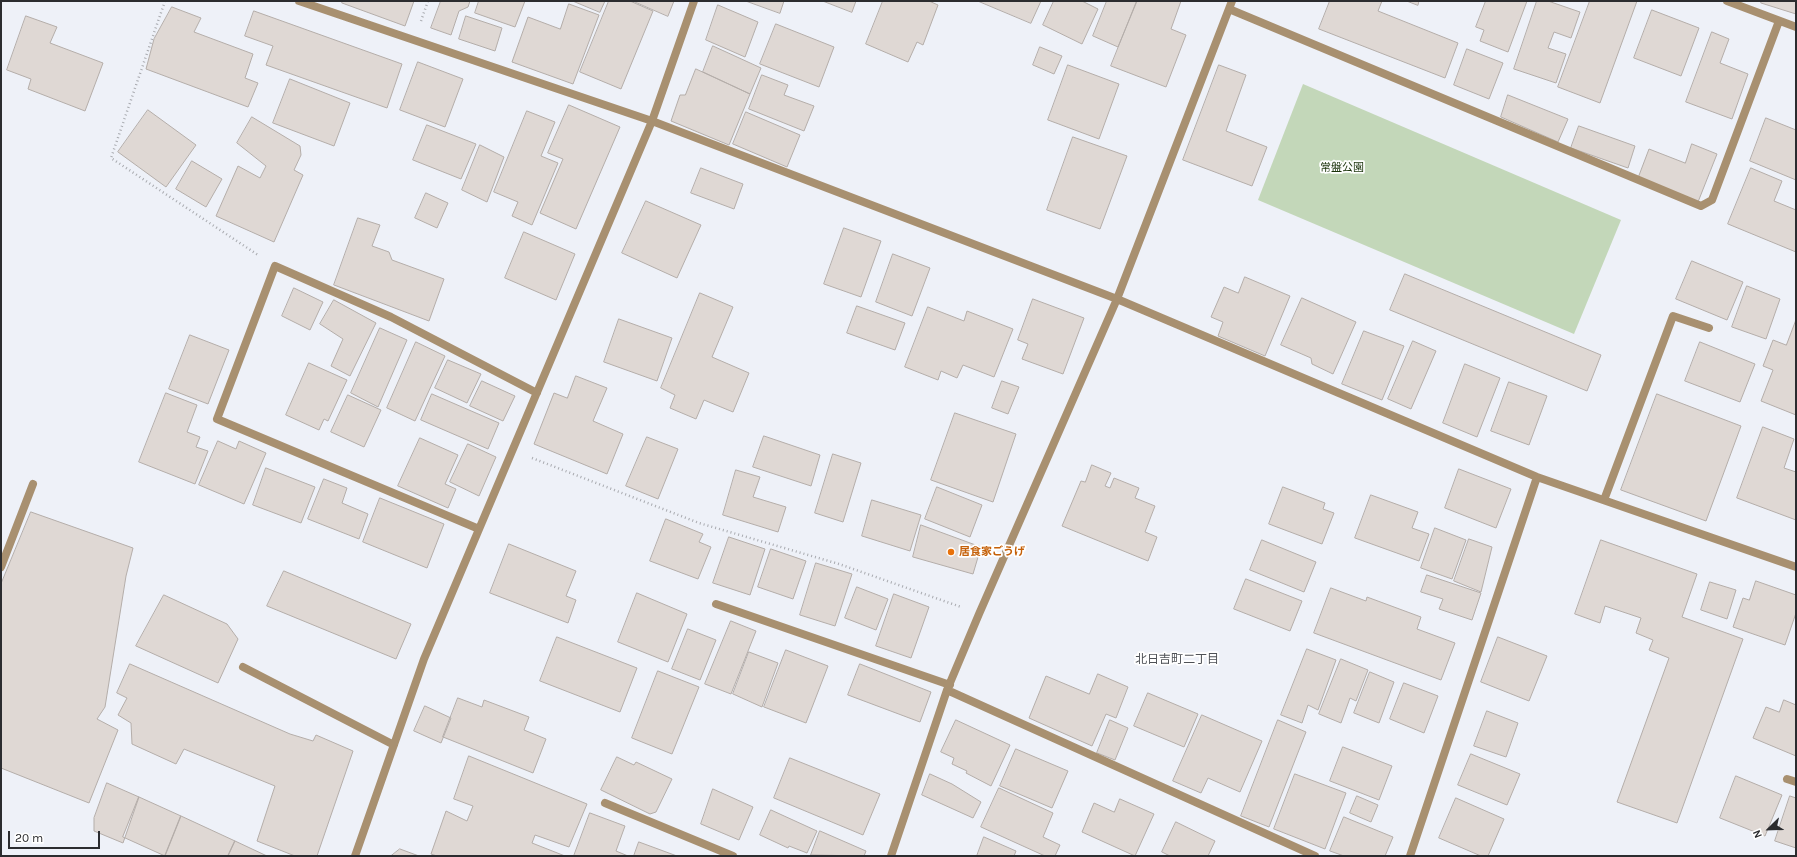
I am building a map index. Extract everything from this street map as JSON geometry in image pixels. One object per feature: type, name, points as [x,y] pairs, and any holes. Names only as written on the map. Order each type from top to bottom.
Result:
[{"type":"street","points":[[299,1],[652,121],[1117,299],[1537,477],[1796,567]]},
{"type":"street","points":[[355,856],[424,659],[652,121],[694,1]]},
{"type":"street","points":[[891,856],[949,687],[979,614],[1117,299],[1232,1]]},
{"type":"street","points":[[1727,1],[1746,4],[1779,21],[1796,27]]},
{"type":"street","points":[[1229,9],[1701,206],[1712,200],[1779,21]]},
{"type":"street","points":[[479,529],[217,418],[275,266],[391,317],[537,393]]},
{"type":"street","points":[[1604,500],[1673,316],[1709,328]]},
{"type":"street","points":[[1410,856],[1537,477]]},
{"type":"street","points":[[1,567],[33,484]]},
{"type":"street","points":[[716,604],[949,687],[1315,856]]},
{"type":"street","points":[[243,667],[394,745]]},
{"type":"street","points":[[1787,779],[1796,782]]},
{"type":"street","points":[[605,803],[733,856]]},
{"type":"path","points":[[165,1],[111,158],[275,266]]},
{"type":"path","points":[[512,451],[699,523],[839,564],[979,614]]},
{"type":"green space","name":"常盤公園","points":[[1303,84],[1621,220],[1574,334],[1258,200]]},
{"type":"building","points":[[343,1],[414,1],[405,26],[342,3]]},
{"type":"building","points":[[441,1],[470,1],[468,7],[459,11],[451,35],[431,28]]},
{"type":"building","points":[[479,1],[525,1],[515,27],[475,13]]},
{"type":"building","points":[[573,1],[605,1],[600,12]]},
{"type":"building","points":[[609,1],[630,1],[653,11],[621,89],[580,72]]},
{"type":"building","points":[[633,1],[674,1],[668,16]]},
{"type":"building","points":[[746,1],[784,1],[780,13]]},
{"type":"building","points":[[823,1],[856,1],[852,12]]},
{"type":"building","points":[[883,1],[929,1],[938,5],[923,45],[917,42],[908,62],[866,44]]},
{"type":"building","points":[[978,1],[1041,1],[1031,23]]},
{"type":"building","points":[[1054,1],[1082,1],[1098,9],[1082,44],[1043,25]]},
{"type":"building","points":[[1107,1],[1137,1],[1118,47],[1093,36]]},
{"type":"building","points":[[1137,1],[1181,1],[1171,29],[1186,35],[1166,87],[1111,66]]},
{"type":"building","points":[[1330,1],[1382,1],[1378,11],[1458,43],[1445,78],[1319,29]]},
{"type":"building","points":[[1407,1],[1419,1],[1418,5]]},
{"type":"building","points":[[1486,1],[1527,1],[1508,52],[1480,41],[1484,30],[1476,27]]},
{"type":"building","points":[[1537,1],[1548,1],[1580,12],[1571,38],[1554,32],[1548,48],[1566,54],[1556,83],[1514,69]]},
{"type":"building","points":[[1590,1],[1637,1],[1600,103],[1558,87]]},
{"type":"building","points":[[1762,1],[1796,1],[1796,14],[1761,3]]},
{"type":"building","points":[[569,4],[599,15],[573,84],[512,62],[528,17],[560,29]]},
{"type":"building","points":[[718,5],[758,22],[745,57],[706,40]]},
{"type":"building","points":[[172,7],[201,18],[194,32],[253,54],[245,78],[258,83],[248,107],[146,69],[154,39]]},
{"type":"building","points":[[1652,10],[1699,28],[1681,76],[1634,58]]},
{"type":"building","points":[[254,11],[402,64],[387,108],[266,65],[273,46],[245,36]]},
{"type":"building","points":[[26,16],[57,27],[50,43],[103,63],[85,111],[28,89],[31,79],[7,70]]},
{"type":"building","points":[[466,16],[502,28],[495,51],[459,39]]},
{"type":"building","points":[[776,24],[834,47],[819,87],[760,64]]},
{"type":"building","points":[[1712,32],[1729,39],[1720,63],[1748,74],[1732,119],[1686,102]]},
{"type":"building","points":[[713,46],[761,68],[750,94],[703,72]]},
{"type":"building","points":[[1040,47],[1062,56],[1054,74],[1033,65]]},
{"type":"building","points":[[1467,49],[1503,63],[1489,99],[1454,85]]},
{"type":"building","points":[[418,62],[463,79],[445,127],[400,110]]},
{"type":"building","points":[[1068,65],[1119,84],[1099,139],[1048,120]]},
{"type":"building","points":[[1219,65],[1246,75],[1226,131],[1267,147],[1252,186],[1183,160]]},
{"type":"building","points":[[696,69],[750,94],[729,145],[671,121],[680,95],[685,95]]},
{"type":"building","points":[[762,75],[788,85],[784,95],[814,106],[804,131],[749,109]]},
{"type":"building","points":[[290,79],[350,103],[334,146],[273,123]]},
{"type":"building","points":[[1508,95],[1568,119],[1558,142],[1501,117]]},
{"type":"building","points":[[569,105],[620,127],[576,229],[540,213],[563,159],[548,153]]},
{"type":"building","points":[[148,110],[196,145],[166,187],[118,152]]},
{"type":"building","points":[[527,111],[555,122],[541,156],[558,163],[532,225],[512,216],[518,202],[494,192]]},
{"type":"building","points":[[746,112],[800,135],[787,167],[733,144]]},
{"type":"building","points":[[252,117],[300,146],[301,155],[294,170],[303,175],[274,242],[216,216],[238,166],[260,178],[266,166],[237,143]]},
{"type":"building","points":[[1766,118],[1796,130],[1796,180],[1750,161]]},
{"type":"building","points":[[427,125],[476,144],[461,179],[413,160]]},
{"type":"building","points":[[1579,126],[1635,146],[1628,168],[1571,148]]},
{"type":"building","points":[[1073,137],[1127,156],[1100,229],[1047,210]]},
{"type":"building","points":[[1692,144],[1717,154],[1698,202],[1638,178],[1649,149],[1685,163]]},
{"type":"building","points":[[480,145],[504,157],[487,202],[462,190]]},
{"type":"building","points":[[192,161],[222,179],[206,207],[176,189]]},
{"type":"building","points":[[701,168],[743,184],[734,209],[691,193]]},
{"type":"building","points":[[1751,168],[1782,181],[1774,201],[1796,210],[1796,252],[1728,224]]},
{"type":"building","points":[[426,193],[448,203],[437,228],[415,218]]},
{"type":"building","points":[[646,201],[701,225],[677,278],[622,253]]},
{"type":"building","points":[[358,218],[380,225],[372,246],[389,252],[392,260],[444,279],[429,321],[334,285]]},
{"type":"building","points":[[844,228],[881,241],[861,297],[824,284]]},
{"type":"building","points":[[524,232],[575,254],[556,300],[505,278]]},
{"type":"building","points":[[893,254],[930,268],[912,316],[876,302]]},
{"type":"building","points":[[1692,261],[1743,282],[1727,320],[1676,299]]},
{"type":"building","points":[[1405,274],[1601,355],[1587,391],[1390,310]]},
{"type":"building","points":[[1245,277],[1290,296],[1265,356],[1218,336],[1223,322],[1211,317],[1224,287],[1238,293]]},
{"type":"building","points":[[1747,286],[1780,299],[1766,339],[1732,327]]},
{"type":"building","points":[[294,288],[323,302],[310,330],[282,316]]},
{"type":"building","points":[[700,293],[733,307],[712,357],[749,373],[733,412],[704,400],[696,419],[670,408],[675,395],[661,388]]},
{"type":"building","points":[[1302,298],[1356,322],[1333,374],[1312,364],[1311,358],[1281,345]]},
{"type":"building","points":[[1033,299],[1084,318],[1063,374],[1022,359],[1028,344],[1018,340]]},
{"type":"building","points":[[334,300],[376,323],[350,376],[331,366],[343,339],[320,324]]},
{"type":"building","points":[[857,306],[905,323],[895,350],[847,333]]},
{"type":"building","points":[[928,307],[964,321],[967,311],[1013,329],[994,377],[963,365],[957,378],[941,371],[938,380],[905,367]]},
{"type":"building","points":[[619,319],[672,338],[657,381],[604,362]]},
{"type":"building","points":[[1796,320],[1796,415],[1761,401],[1773,370],[1763,366],[1773,340],[1786,345]]},
{"type":"building","points":[[380,328],[407,340],[378,407],[351,393]]},
{"type":"building","points":[[1364,331],[1404,346],[1382,400],[1342,384]]},
{"type":"building","points":[[190,335],[229,350],[208,404],[169,389]]},
{"type":"building","points":[[1413,341],[1436,351],[1411,409],[1388,399]]},
{"type":"building","points":[[416,342],[445,356],[415,421],[387,408]]},
{"type":"building","points":[[1700,342],[1755,364],[1740,402],[1685,381]]},
{"type":"building","points":[[448,360],[481,374],[467,403],[435,388]]},
{"type":"building","points":[[309,363],[347,380],[328,421],[324,419],[319,430],[286,415]]},
{"type":"building","points":[[1465,364],[1500,378],[1477,437],[1443,423]]},
{"type":"building","points":[[576,376],[607,388],[593,421],[623,434],[607,474],[534,444],[554,393],[567,398]]},
{"type":"building","points":[[482,381],[515,396],[503,421],[470,406]]},
{"type":"building","points":[[1002,381],[1019,387],[1008,414],[992,408]]},
{"type":"building","points":[[1509,382],[1547,396],[1529,445],[1491,431]]},
{"type":"building","points":[[166,393],[197,405],[187,432],[200,437],[196,447],[208,451],[195,484],[139,462]]},
{"type":"building","points":[[432,394],[499,423],[488,449],[421,420]]},
{"type":"building","points":[[1657,394],[1741,426],[1706,521],[1621,490]]},
{"type":"building","points":[[348,395],[381,410],[364,447],[331,432]]},
{"type":"building","points":[[955,413],[1016,434],[993,502],[931,480]]},
{"type":"building","points":[[1763,427],[1794,439],[1784,468],[1796,472],[1796,520],[1737,498]]},
{"type":"building","points":[[764,436],[820,455],[811,486],[753,467]]},
{"type":"building","points":[[647,437],[678,449],[658,499],[626,486]]},
{"type":"building","points":[[420,438],[458,455],[445,484],[456,489],[448,508],[398,486]]},
{"type":"building","points":[[218,441],[236,449],[239,441],[266,453],[244,504],[199,485]]},
{"type":"building","points":[[468,444],[496,457],[479,496],[450,482]]},
{"type":"building","points":[[833,454],[861,463],[843,522],[815,513]]},
{"type":"building","points":[[1092,465],[1111,473],[1105,486],[1110,488],[1114,478],[1139,488],[1135,498],[1155,506],[1145,532],[1157,537],[1148,561],[1062,526],[1081,481],[1085,482]]},
{"type":"building","points":[[266,468],[315,487],[301,523],[253,505]]},
{"type":"building","points":[[1459,469],[1511,489],[1496,528],[1445,508]]},
{"type":"building","points":[[736,470],[760,477],[753,497],[786,507],[778,532],[723,515]]},
{"type":"building","points":[[324,479],[347,488],[342,503],[368,514],[359,539],[308,519]]},
{"type":"building","points":[[937,487],[982,505],[970,537],[925,519]]},
{"type":"building","points":[[1283,487],[1325,503],[1323,509],[1334,513],[1322,544],[1269,524]]},
{"type":"building","points":[[1371,495],[1418,512],[1412,528],[1429,534],[1419,561],[1355,538]]},
{"type":"building","points":[[380,498],[444,524],[427,568],[363,542]]},
{"type":"building","points":[[872,500],[921,515],[910,551],[862,536]]},
{"type":"building","points":[[31,512],[133,548],[126,576],[105,707],[97,719],[118,730],[89,803],[1,768],[1,584]]},
{"type":"building","points":[[666,519],[703,534],[699,542],[711,547],[698,579],[650,561]]},
{"type":"building","points":[[921,525],[981,547],[973,574],[913,557]]},
{"type":"building","points":[[1435,528],[1466,540],[1452,579],[1421,568]]},
{"type":"building","points":[[729,537],[765,549],[750,595],[713,583]]},
{"type":"building","points":[[1469,539],[1492,547],[1481,592],[1454,581]]},
{"type":"building","points":[[1262,540],[1316,562],[1304,592],[1250,570]]},
{"type":"building","points":[[1601,540],[1697,574],[1682,617],[1743,639],[1677,823],[1617,802],[1669,658],[1649,650],[1653,640],[1636,633],[1641,618],[1605,606],[1600,623],[1575,614]]},
{"type":"building","points":[[509,544],[576,571],[566,596],[576,600],[568,623],[490,593]]},
{"type":"building","points":[[771,549],[806,561],[793,599],[758,587]]},
{"type":"building","points":[[816,563],[852,574],[835,626],[800,615]]},
{"type":"building","points":[[284,571],[411,624],[396,659],[267,606]]},
{"type":"building","points":[[1427,575],[1481,593],[1472,620],[1439,609],[1443,599],[1421,592]]},
{"type":"building","points":[[1246,579],[1302,601],[1290,631],[1234,609]]},
{"type":"building","points":[[1756,581],[1796,595],[1796,613],[1785,645],[1733,627],[1743,598],[1749,600]]},
{"type":"building","points":[[1710,582],[1736,590],[1727,619],[1701,610]]},
{"type":"building","points":[[857,587],[888,599],[876,630],[845,618]]},
{"type":"building","points":[[1331,588],[1366,601],[1367,597],[1421,617],[1417,629],[1455,643],[1441,680],[1314,633]]},
{"type":"building","points":[[637,593],[687,614],[668,662],[618,642]]},
{"type":"building","points":[[894,594],[929,607],[911,658],[876,646]]},
{"type":"building","points":[[164,595],[227,624],[238,639],[218,683],[136,646]]},
{"type":"building","points":[[731,621],[756,631],[731,694],[705,684]]},
{"type":"building","points":[[688,629],[716,640],[700,680],[672,669]]},
{"type":"building","points":[[557,637],[637,668],[620,712],[540,681]]},
{"type":"building","points":[[1498,637],[1547,656],[1529,701],[1481,682]]},
{"type":"building","points":[[1307,649],[1336,660],[1318,710],[1308,705],[1302,723],[1281,715]]},
{"type":"building","points":[[786,650],[828,666],[806,723],[764,707]]},
{"type":"building","points":[[749,652],[778,663],[762,707],[733,694]]},
{"type":"building","points":[[1341,659],[1368,670],[1356,701],[1350,698],[1341,723],[1319,714]]},
{"type":"building","points":[[130,664],[290,734],[313,741],[316,735],[353,751],[317,856],[295,856],[257,841],[275,786],[184,749],[176,764],[132,744],[131,723],[118,715],[127,698],[117,693]]},
{"type":"building","points":[[860,664],[931,692],[920,722],[848,695]]},
{"type":"building","points":[[658,671],[699,687],[672,754],[632,738]]},
{"type":"building","points":[[1370,672],[1394,682],[1379,723],[1354,713]]},
{"type":"building","points":[[1098,674],[1128,687],[1116,718],[1106,714],[1092,746],[1029,718],[1046,676],[1089,694]]},
{"type":"building","points":[[1404,683],[1438,696],[1424,733],[1390,719]]},
{"type":"building","points":[[1148,693],[1198,714],[1184,747],[1134,726]]},
{"type":"building","points":[[458,698],[482,707],[484,700],[529,717],[524,730],[546,739],[533,773],[443,737]]},
{"type":"building","points":[[1784,700],[1796,705],[1796,756],[1753,738],[1766,707],[1779,712]]},
{"type":"building","points":[[425,706],[451,718],[441,743],[414,731]]},
{"type":"building","points":[[1487,711],[1518,723],[1506,757],[1474,746]]},
{"type":"building","points":[[1202,715],[1262,741],[1240,792],[1208,778],[1201,793],[1173,781]]},
{"type":"building","points":[[956,720],[1010,745],[991,786],[966,773],[967,771],[952,764],[954,758],[941,752]]},
{"type":"building","points":[[1110,720],[1128,728],[1115,760],[1097,753]]},
{"type":"building","points":[[1278,720],[1306,732],[1269,827],[1241,816]]},
{"type":"building","points":[[1343,747],[1392,766],[1379,800],[1330,781]]},
{"type":"building","points":[[1016,749],[1068,771],[1052,808],[1000,786]]},
{"type":"building","points":[[1471,754],[1520,774],[1507,805],[1458,785]]},
{"type":"building","points":[[469,756],[587,804],[569,847],[535,835],[532,843],[565,856],[437,856],[431,854],[446,811],[467,821],[473,806],[454,799]]},
{"type":"building","points":[[617,757],[634,765],[636,762],[672,779],[656,812],[650,814],[601,790]]},
{"type":"building","points":[[790,758],[880,794],[863,835],[774,798]]},
{"type":"building","points":[[930,774],[952,784],[981,802],[973,818],[922,795]]},
{"type":"building","points":[[1295,774],[1346,793],[1325,849],[1274,829]]},
{"type":"building","points":[[1736,776],[1782,795],[1765,836],[1720,818]]},
{"type":"building","points":[[107,783],[139,797],[123,843],[94,831],[94,818]]},
{"type":"building","points":[[999,788],[1053,813],[1043,837],[1060,845],[1055,856],[1045,856],[981,827]]},
{"type":"building","points":[[713,789],[753,807],[739,840],[701,824]]},
{"type":"building","points":[[1357,796],[1378,805],[1371,822],[1350,813]]},
{"type":"building","points":[[1790,796],[1796,798],[1796,848],[1775,841]]},
{"type":"building","points":[[139,797],[181,816],[165,856],[123,837]]},
{"type":"building","points":[[1456,798],[1504,819],[1488,856],[1481,856],[1439,838]]},
{"type":"building","points":[[1120,799],[1154,814],[1135,856],[1082,832],[1094,803],[1114,812]]},
{"type":"building","points":[[771,810],[817,831],[807,853],[789,846],[788,848],[760,835]]},
{"type":"building","points":[[590,813],[625,826],[616,851],[628,856],[574,856]]},
{"type":"building","points":[[181,816],[235,841],[228,856],[165,856]]},
{"type":"building","points":[[1344,817],[1393,837],[1385,856],[1344,856],[1330,851]]},
{"type":"building","points":[[1176,822],[1215,841],[1208,856],[1170,856],[1162,852]]},
{"type":"building","points":[[820,831],[866,851],[864,856],[811,855]]},
{"type":"building","points":[[984,837],[1016,851],[1014,856],[977,856]]},
{"type":"building","points":[[235,841],[267,856],[228,856]]},
{"type":"building","points":[[639,842],[677,856],[634,856]]},
{"type":"building","points":[[400,849],[419,856],[391,856]]},
{"type":"place","name":"居食家ごうげ","points":[[951,552]]},
{"type":"district","name":"北日吉町二丁目","points":[[1177,660]]}]
